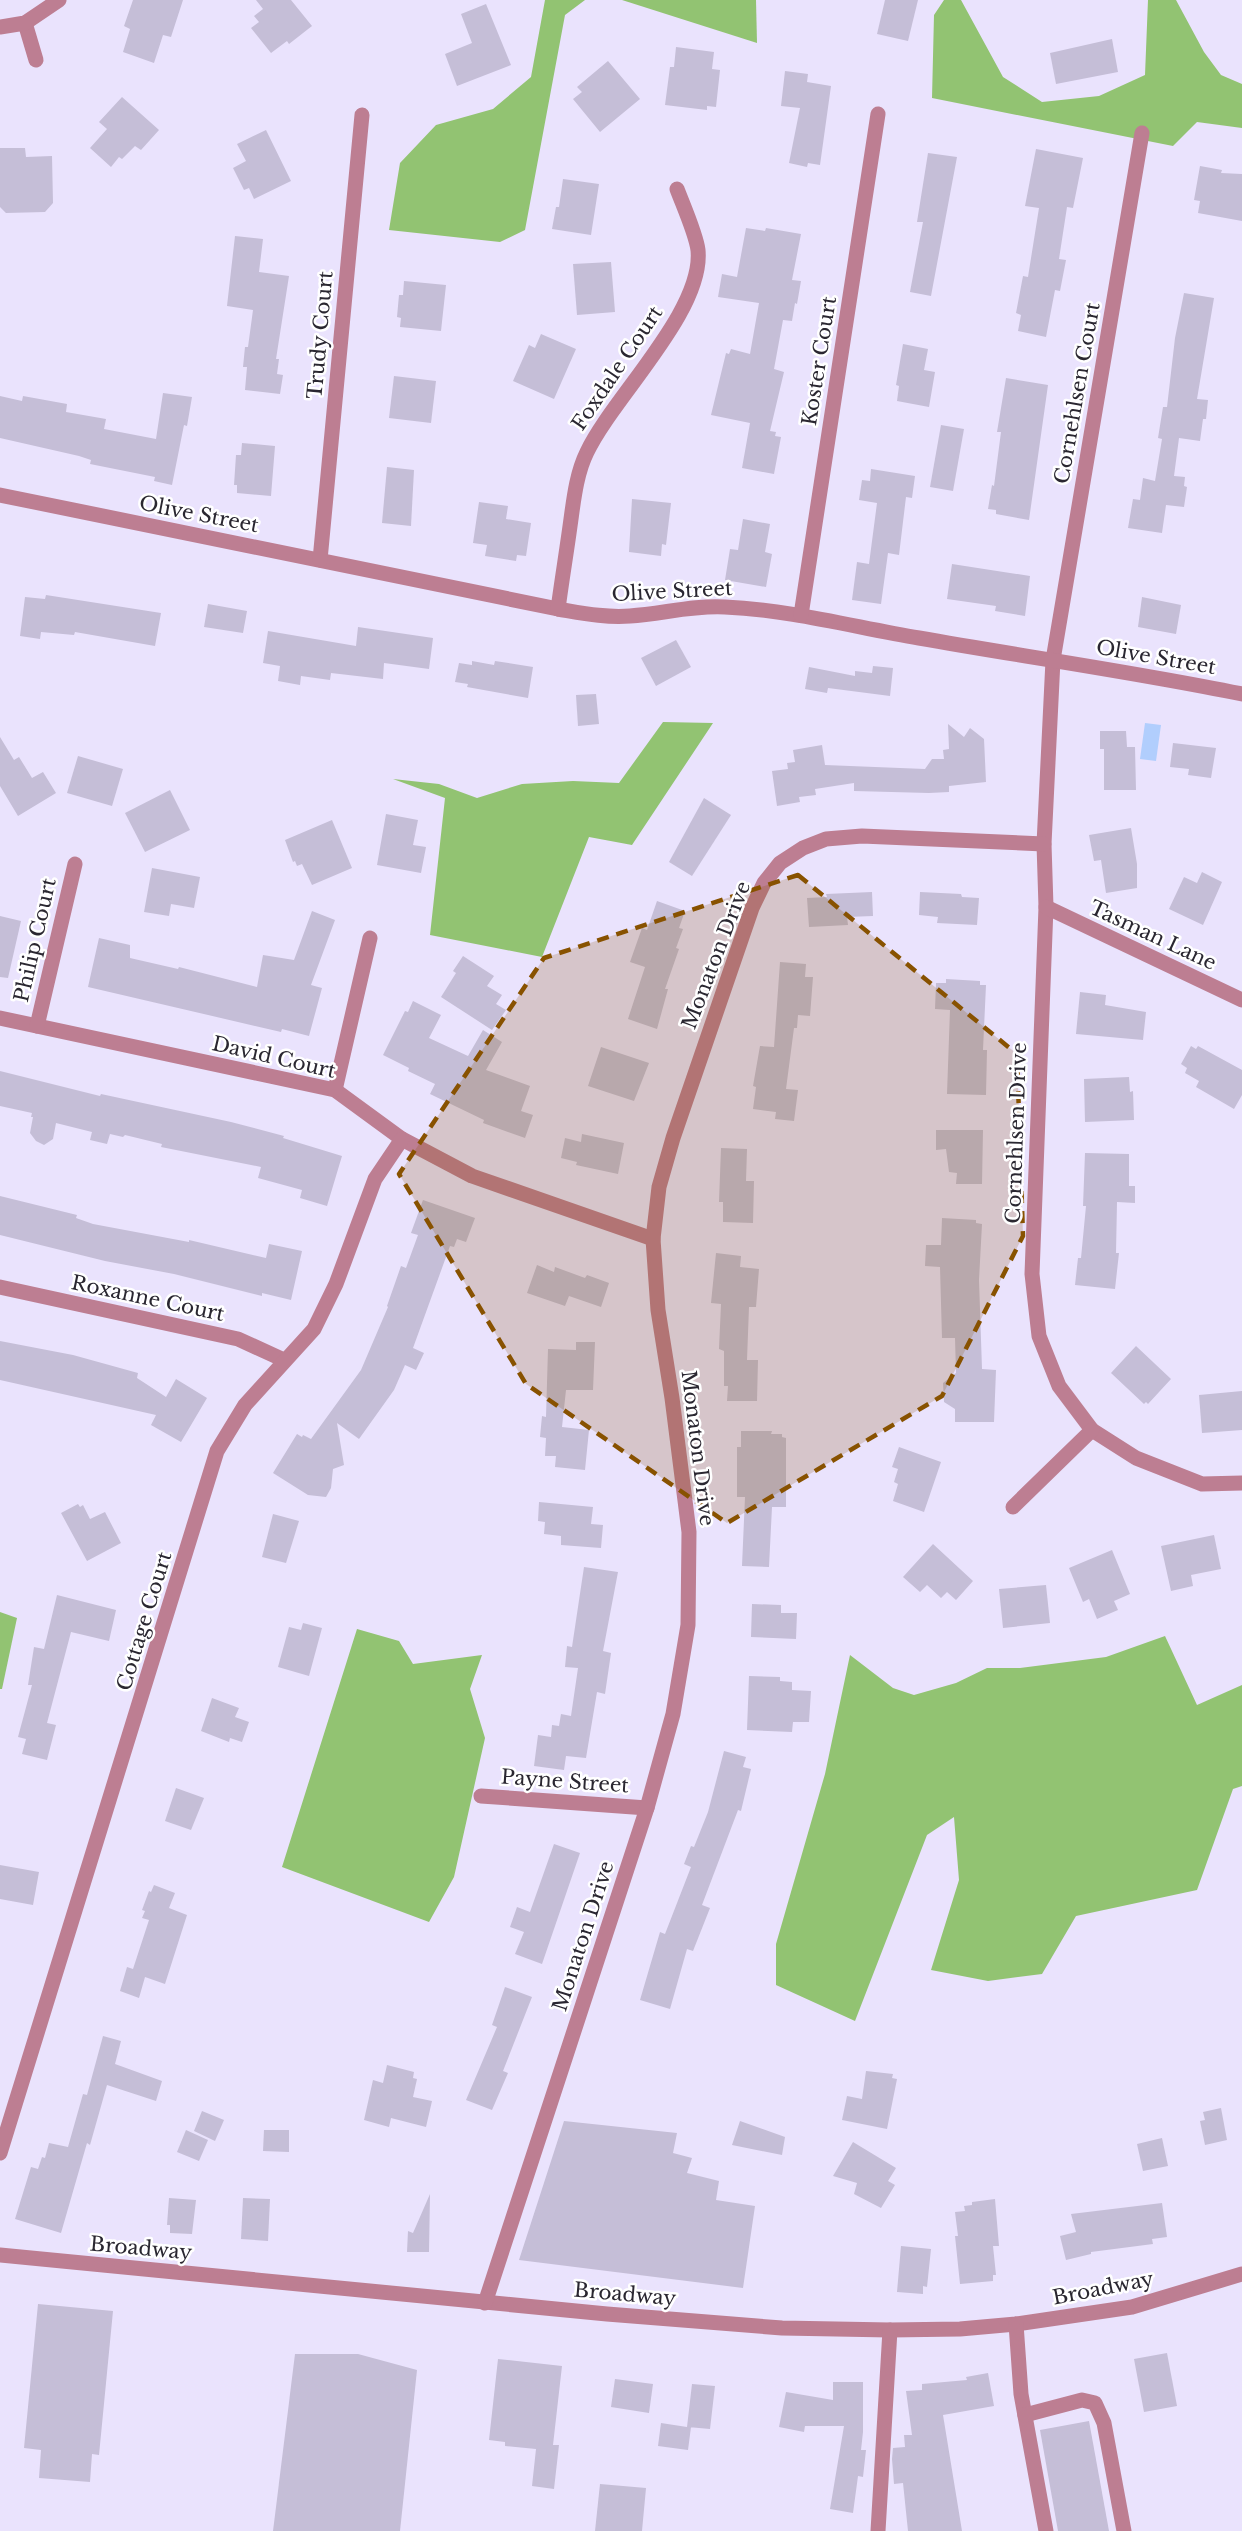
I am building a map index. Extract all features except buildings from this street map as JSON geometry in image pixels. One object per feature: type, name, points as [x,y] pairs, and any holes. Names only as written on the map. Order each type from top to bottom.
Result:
[{"type":"street","points":[[0,27],[25,23],[58,0]]},
{"type":"street","points":[[25,23],[36,60]]},
{"type":"street","name":"Koster Court","points":[[801,615],[879,114]]},
{"type":"street","name":"Trudy Court","points":[[320,560],[362,116]]},
{"type":"street","name":"Cornehlsen Court","points":[[1053,660],[1142,133]]},
{"type":"street","name":"Foxdale Court","points":[[558,609],[576,485],[585,454],[601,426],[647,363],[678,315],[693,286],[698,250],[677,189]]},
{"type":"street","name":"Olive Street","points":[[0,495],[558,609],[603,616],[631,616],[723,606],[801,615],[917,638],[1162,677],[1242,694]]},
{"type":"street","name":"Cornehlsen Drive","points":[[1053,660],[1044,844],[1046,907],[1032,1274],[1039,1336],[1059,1386],[1092,1430],[1136,1458],[1202,1484],[1242,1483]]},
{"type":"street","name":"Monaton Drive","points":[[485,2303],[647,1808],[673,1714],[688,1625],[689,1532],[658,1310],[652,1239],[659,1187],[680,1116],[752,908],[764,883],[780,863],[803,848],[826,839],[862,836],[1044,844]]},
{"type":"street","name":"Philip Court","points":[[37,1026],[75,864]]},
{"type":"street","name":"Tasman Lane","points":[[1046,907],[1242,1000]]},
{"type":"street","points":[[335,1090],[370,938]]},
{"type":"street","name":"David Court","points":[[0,1018],[335,1090],[402,1139],[472,1176],[652,1239]]},
{"type":"street","name":"Cottage Court","points":[[0,2153],[217,1451],[245,1405],[314,1329],[336,1284],[375,1179],[402,1139]]},
{"type":"street","name":"Roxanne Court","points":[[0,1287],[238,1339],[284,1360]]},
{"type":"street","points":[[1013,1507],[1092,1430]]},
{"type":"street","name":"Payne Street","points":[[481,1796],[647,1808]]},
{"type":"street","name":"Broadway","points":[[0,2255],[485,2303],[782,2328],[890,2330],[960,2329],[1016,2324],[1132,2307],[1242,2274]]},
{"type":"street","points":[[1016,2324],[1025,2415],[1046,2531]]},
{"type":"street","points":[[878,2531],[890,2330]]},
{"type":"street","points":[[1025,2415],[1082,2400],[1095,2403],[1104,2423],[1124,2531]]},
{"type":"highlighted area","points":[[798,875],[1017,1054],[1023,1236],[942,1396],[727,1523],[526,1384],[399,1174],[544,958]]},
{"type":"green space","points":[[545,0],[585,0],[565,15],[525,230],[500,242],[389,230],[400,163],[436,125],[493,109],[531,77]]},
{"type":"green space","points":[[622,0],[756,0],[757,43]]},
{"type":"green space","points":[[944,0],[961,0],[1003,77],[1042,102],[1099,96],[1145,75],[1148,0],[1176,0],[1204,52],[1221,75],[1242,84],[1242,128],[1197,122],[1173,146],[932,98],[934,15]]},
{"type":"green space","points":[[663,722],[713,723],[632,845],[589,837],[542,957],[430,935],[445,798],[393,779],[439,784],[477,798],[522,784],[573,781],[619,783]]},
{"type":"green space","points":[[0,1612],[17,1618],[2,1689],[0,1689]]},
{"type":"green space","points":[[357,1629],[399,1641],[413,1664],[482,1655],[470,1689],[485,1738],[454,1877],[429,1922],[282,1867]]},
{"type":"green space","points":[[1165,1636],[1197,1705],[1242,1685],[1242,1786],[1233,1789],[1197,1890],[1076,1916],[1042,1974],[988,1981],[931,1970],[959,1880],[954,1817],[927,1835],[855,2021],[776,1985],[776,1944],[825,1774],[850,1655],[893,1688],[914,1695],[956,1683],[987,1668],[1020,1668],[1106,1657]]},
{"type":"water","points":[[1145,723],[1161,725],[1156,761],[1140,759]]}]
